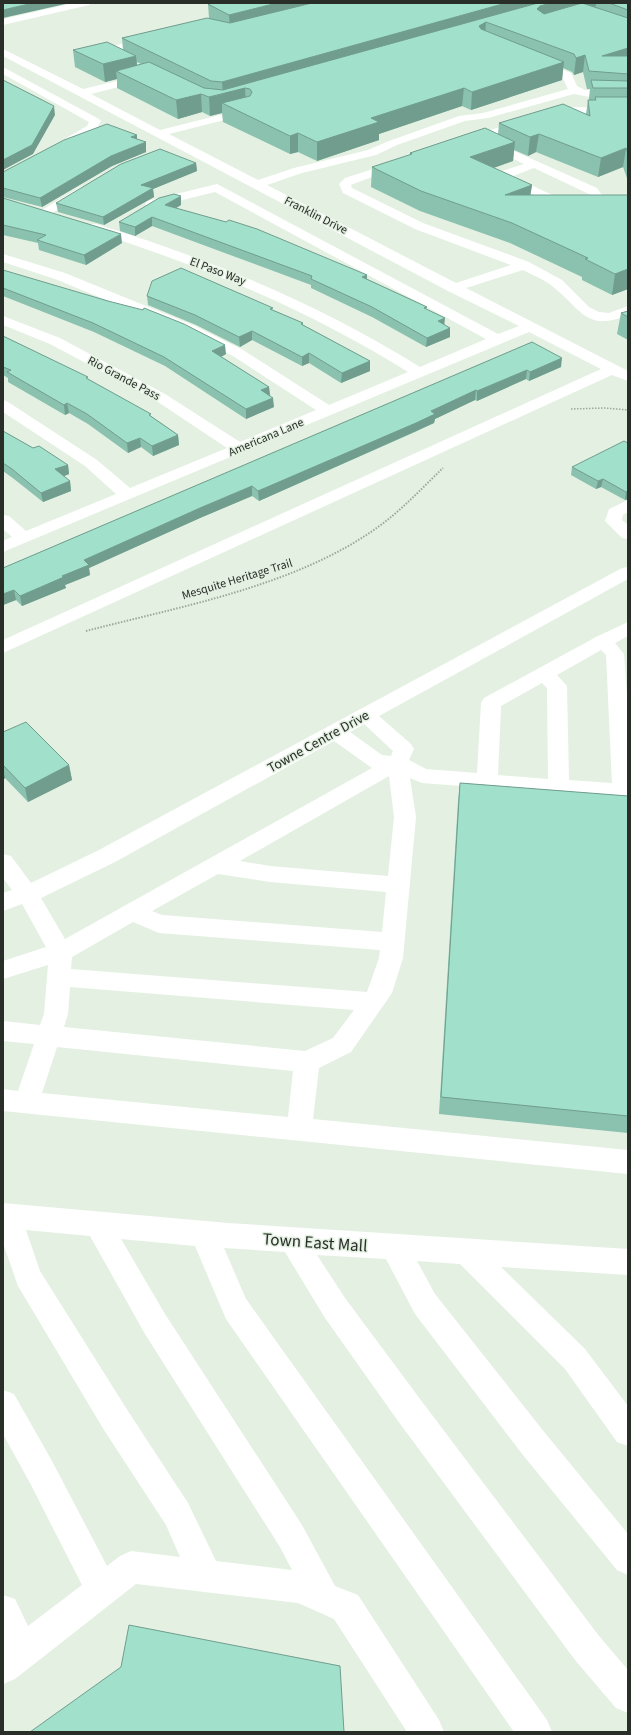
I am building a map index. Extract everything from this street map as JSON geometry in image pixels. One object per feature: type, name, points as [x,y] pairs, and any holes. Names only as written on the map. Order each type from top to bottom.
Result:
[{"type":"street","points":[[3,22],[86,3]]},
{"type":"street","points":[[154,79],[109,54],[111,50],[116,47],[162,36]]},
{"type":"street","name":"Franklin Drive","points":[[3,52],[257,185],[337,225],[453,288],[628,377]]},
{"type":"street","points":[[526,59],[567,75],[570,84],[575,90],[587,94],[628,95]]},
{"type":"street","points":[[3,70],[95,121],[92,128],[52,150]]},
{"type":"street","points":[[81,93],[154,79]]},
{"type":"street","points":[[94,100],[154,79]]},
{"type":"street","points":[[257,185],[304,169],[344,160],[382,149],[393,143],[463,118],[484,116],[575,90]]},
{"type":"street","points":[[160,133],[262,107]]},
{"type":"street","points":[[454,145],[562,110],[628,111]]},
{"type":"street","points":[[476,138],[535,164],[593,191],[598,198],[590,204],[566,204],[506,177],[506,174],[535,164]]},
{"type":"street","points":[[168,149],[183,145]]},
{"type":"street","points":[[344,160],[372,173]]},
{"type":"street","points":[[409,160],[349,181],[345,184],[347,190],[419,226],[524,264],[557,283],[584,310],[596,316],[611,317],[628,310]]},
{"type":"street","points":[[43,213],[90,185]]},
{"type":"street","points":[[142,210],[154,202],[217,188],[498,340]]},
{"type":"street","points":[[30,209],[64,219]]},
{"type":"street","name":"El Paso Way","points":[[78,223],[138,240],[258,287],[346,329],[419,373]]},
{"type":"street","points":[[106,231],[118,224]]},
{"type":"street","points":[[3,258],[60,276],[190,329],[238,353],[328,411]]},
{"type":"street","points":[[453,288],[524,264]]},
{"type":"street","points":[[467,295],[537,272]]},
{"type":"street","name":"Rio Grande Pass","points":[[3,320],[55,341],[160,396],[238,448]]},
{"type":"street","name":"Americana Lane","points":[[3,547],[528,327]]},
{"type":"street","points":[[3,647],[612,369]]},
{"type":"street","points":[[3,405],[91,463],[128,495]]},
{"type":"street","points":[[628,505],[615,513],[613,521],[628,534]]},
{"type":"street","points":[[3,520],[24,538]]},
{"type":"street","name":"Towne Centre Drive","points":[[3,902],[27,894],[107,856],[366,715],[624,579]]},
{"type":"street","points":[[487,782],[491,703],[628,628]]},
{"type":"street","points":[[336,732],[377,762],[398,763],[422,776],[626,792],[615,654],[603,642]]},
{"type":"street","points":[[544,674],[557,686],[559,787]]},
{"type":"street","points":[[3,1031],[49,1034],[307,1062],[342,1045],[380,994],[391,958],[405,817],[398,763],[404,749],[366,715]]},
{"type":"street","points":[[3,970],[61,952],[367,778],[398,763]]},
{"type":"street","points":[[3,862],[27,894],[61,952],[56,1014],[49,1034],[14,1102],[628,1162]]},
{"type":"street","points":[[214,865],[270,874],[398,885]]},
{"type":"street","points":[[133,912],[159,924],[393,942]]},
{"type":"street","points":[[59,977],[374,1002]]},
{"type":"street","points":[[299,1129],[307,1062]]},
{"type":"street","points":[[5,1215],[28,1277],[115,1419],[177,1514],[206,1576]]},
{"type":"street","name":"Town East Mall","points":[[5,1215],[293,1241],[628,1262]]},
{"type":"street","points":[[98,1224],[155,1324],[291,1536],[324,1598]]},
{"type":"street","points":[[204,1234],[236,1309],[535,1732]]},
{"type":"street","points":[[293,1241],[335,1308],[409,1410],[587,1648],[628,1696]]},
{"type":"street","points":[[394,1247],[426,1304],[530,1438],[628,1559]]},
{"type":"street","points":[[467,1252],[575,1359],[628,1431]]},
{"type":"street","points":[[3,1405],[41,1472],[102,1590]]},
{"type":"street","points":[[3,1610],[13,1659],[131,1567],[298,1586],[346,1607],[427,1732]]},
{"type":"path","points":[[567,410],[604,408],[628,410]]},
{"type":"path","name":"Mesquite Heritage Trail","points":[[80,633],[250,587],[301,569],[335,553],[368,534],[402,509],[446,465]]},
{"type":"building","points":[[3,3],[33,3],[3,10]]},
{"type":"building","points":[[277,3],[229,15],[208,4]]},
{"type":"building","points":[[312,3],[506,3],[222,82],[211,81],[122,38],[207,18],[230,23]]},
{"type":"building","points":[[538,3],[551,3],[540,6],[537,9],[544,14],[582,3],[628,18],[628,48],[602,56],[628,56],[628,74],[589,71],[585,55],[576,58],[574,54],[486,22],[479,26],[481,29],[564,62],[472,92],[464,88],[371,118],[379,122],[317,142],[298,133],[290,136],[222,103],[250,96],[252,92],[250,89],[245,88],[209,97],[201,94],[176,100],[116,71],[149,62],[204,88],[223,90]]},
{"type":"building","points":[[609,3],[628,3],[628,10]]},
{"type":"building","points":[[107,42],[136,56],[103,64],[73,50]]},
{"type":"building","points":[[3,80],[54,106],[32,145],[3,160]]},
{"type":"building","points":[[591,80],[628,81],[628,88],[593,88]]},
{"type":"building","points":[[595,97],[628,97],[628,153],[626,148],[601,158],[539,134],[530,137],[499,123],[563,104],[590,116],[588,100],[596,100]]},
{"type":"building","points":[[107,124],[137,135],[131,137],[146,142],[111,156],[40,198],[3,188],[3,172],[64,140]]},
{"type":"building","points":[[485,128],[515,142],[470,157],[532,185],[505,195],[628,195],[628,269],[615,274],[585,259],[588,258],[512,223],[421,191],[372,167]]},
{"type":"building","points":[[160,149],[196,163],[141,185],[153,188],[103,217],[56,203],[121,164]]},
{"type":"building","points":[[174,194],[181,196],[165,205],[226,222],[229,220],[257,229],[367,275],[362,277],[427,307],[424,308],[445,318],[438,321],[450,328],[427,338],[372,307],[311,279],[312,276],[152,217],[135,227],[119,222],[159,198]]},
{"type":"building","points":[[3,198],[121,234],[84,255],[37,240],[46,235],[3,225]]},
{"type":"building","points":[[181,268],[273,308],[270,309],[303,323],[301,324],[370,361],[342,373],[309,353],[302,357],[252,331],[239,337],[195,315],[147,296],[152,281]]},
{"type":"building","points":[[3,270],[108,301],[143,310],[144,308],[184,324],[225,345],[212,351],[269,387],[261,390],[273,398],[246,409],[164,357],[93,323],[3,288]]},
{"type":"building","points":[[628,311],[628,317],[621,313]]},
{"type":"building","points":[[3,336],[88,377],[86,378],[151,414],[149,415],[178,435],[152,446],[140,438],[127,443],[87,414],[67,403],[64,405],[7,372],[11,370],[3,367]]},
{"type":"building","points":[[532,342],[562,358],[530,372],[527,370],[477,391],[476,390],[431,411],[435,414],[416,423],[258,491],[252,486],[200,508],[84,560],[89,565],[20,596],[14,590],[3,594],[3,568]]},
{"type":"building","points":[[3,431],[33,448],[39,446],[68,465],[55,469],[70,481],[41,493],[3,463]]},
{"type":"building","points":[[624,441],[628,443],[628,491],[626,492],[603,479],[598,481],[572,467]]},
{"type":"building","points":[[26,722],[69,765],[25,788],[3,765],[3,732]]},
{"type":"building","points":[[460,783],[628,796],[628,1116],[441,1097]]},
{"type":"building","points":[[129,1625],[340,1666],[344,1732],[30,1732],[121,1667]]}]
